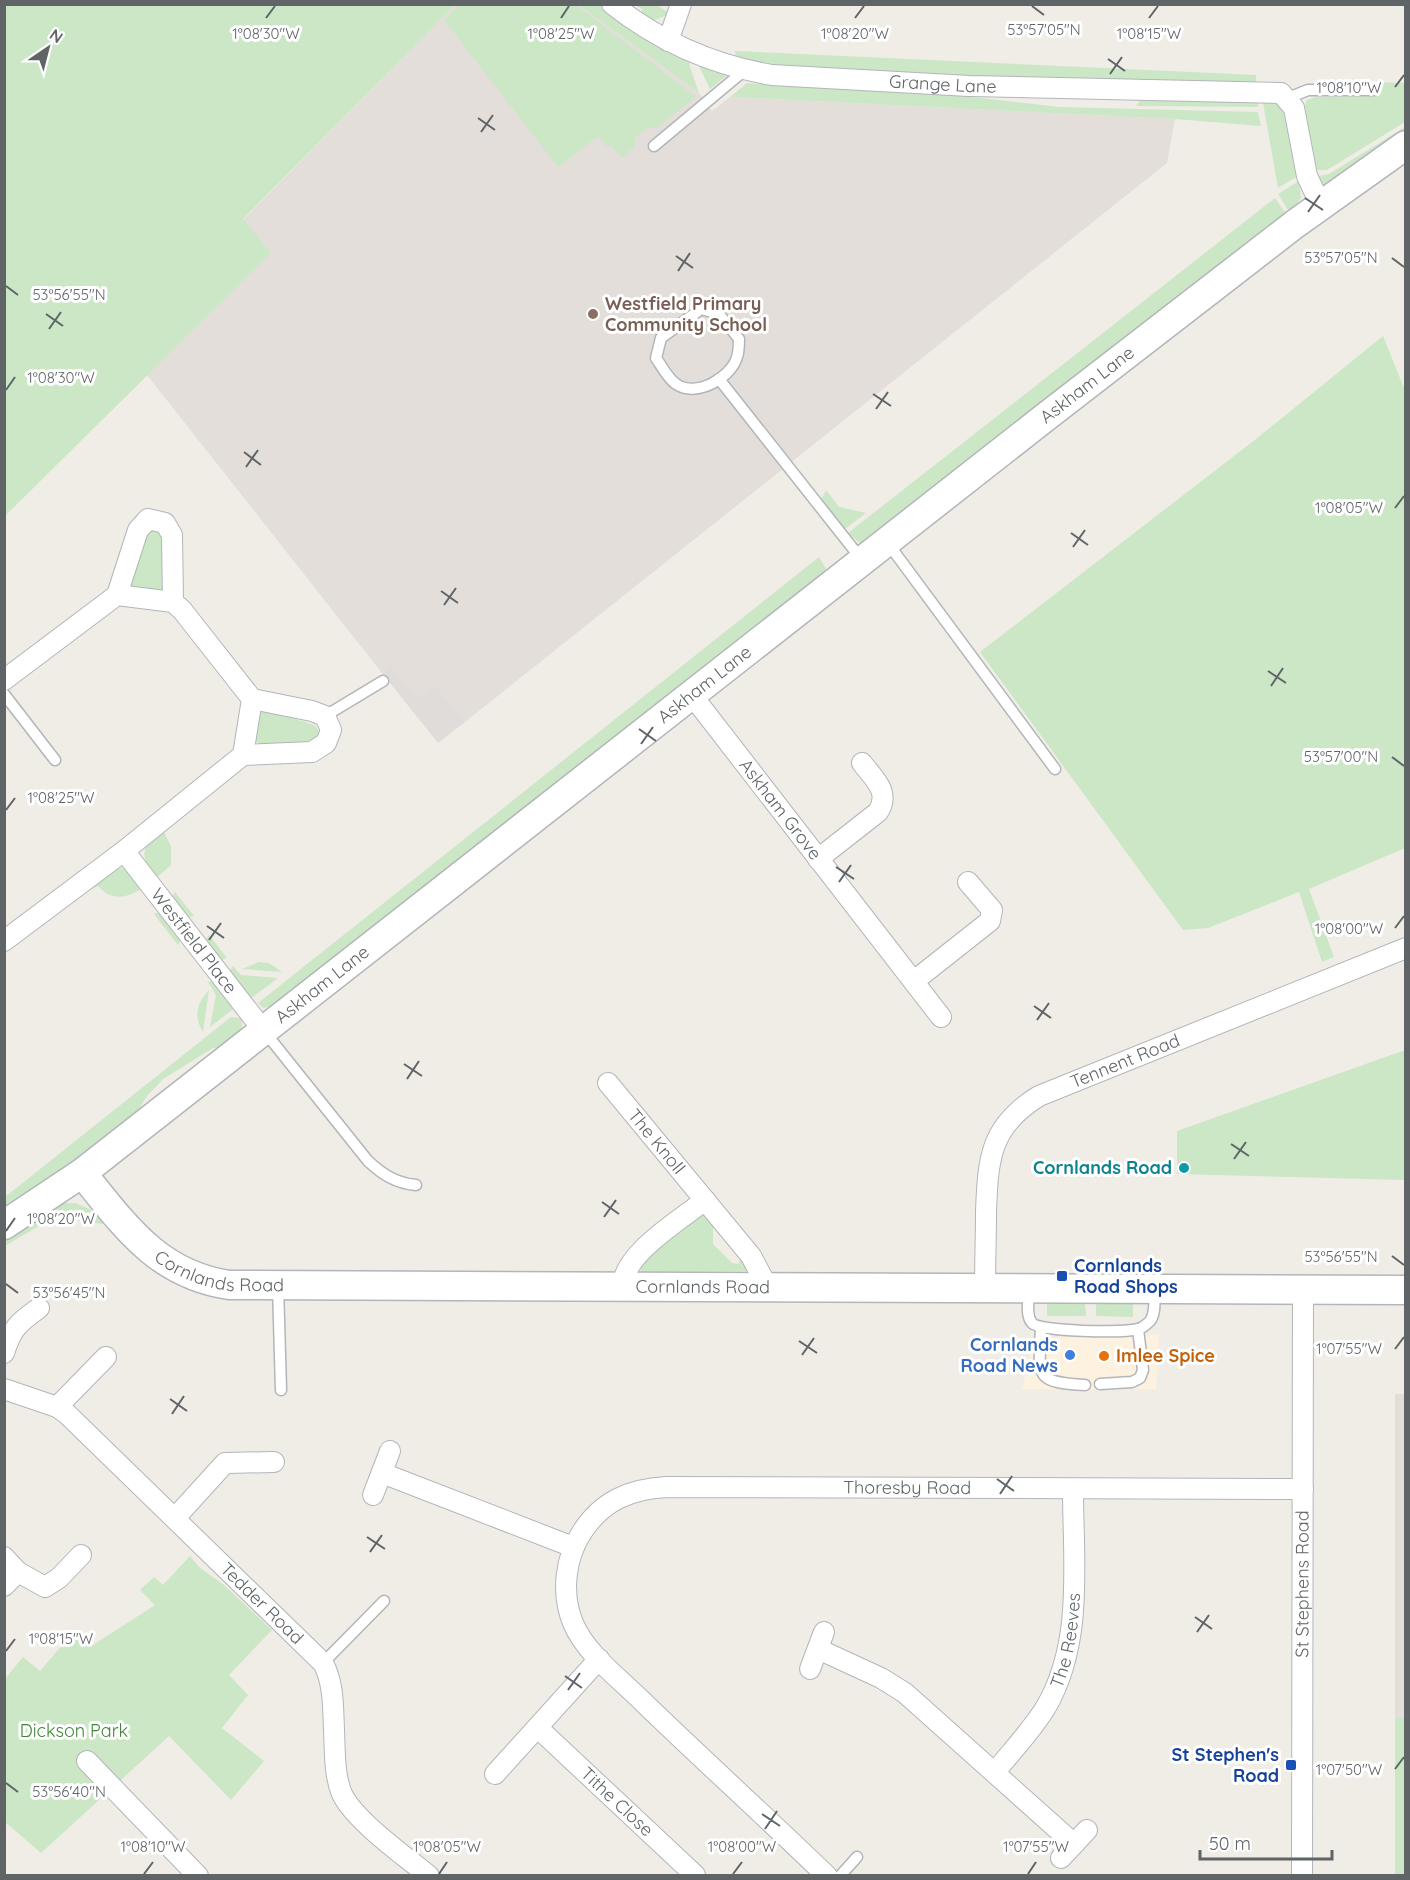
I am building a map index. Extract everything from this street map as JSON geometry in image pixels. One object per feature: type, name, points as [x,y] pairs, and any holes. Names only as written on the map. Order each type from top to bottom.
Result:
[{"type":"street","name":"Grange Lane","points":[[612,4],[668,41],[697,56],[745,70],[801,78],[969,86],[1274,92],[1288,98]]},
{"type":"street","points":[[668,41],[681,4]]},
{"type":"street","points":[[1288,98],[1294,108],[1306,177],[1321,206]]},
{"type":"street","name":"Askham Lane","points":[[4,1225],[82,1173],[862,560],[1321,206],[1406,145]]},
{"type":"street","points":[[4,680],[117,595],[138,530],[148,519],[165,523],[172,535],[173,602]]},
{"type":"street","points":[[4,941],[124,851],[243,754],[312,752],[326,743],[331,730],[325,716],[312,711],[252,699],[182,610],[173,602],[117,595]]},
{"type":"street","name":"Askham Grove","points":[[691,694],[941,1017]]},
{"type":"street","points":[[243,754],[252,699]]},
{"type":"street","points":[[818,859],[878,812],[885,802],[884,793],[862,763]]},
{"type":"street","name":"Westfield Place","points":[[124,851],[263,1030]]},
{"type":"street","points":[[914,981],[990,921],[992,910],[968,882]]},
{"type":"street","name":"Tennent Road","points":[[985,1287],[988,1165],[1002,1128],[1015,1113],[1039,1096],[1065,1085],[1406,948]]},
{"type":"street","name":"The Knoll","points":[[608,1083],[752,1256],[767,1286]]},
{"type":"street","name":"Cornlands Road","points":[[82,1173],[147,1247],[177,1270],[211,1282],[278,1286],[1406,1290]]},
{"type":"street","points":[[622,1287],[622,1277],[632,1259],[705,1200]]},
{"type":"street","name":"St Stephens Road","points":[[1302,1875],[1303,1291]]},
{"type":"street","points":[[4,1353],[10,1334],[16,1325],[39,1308]]},
{"type":"street","points":[[57,1407],[106,1357]]},
{"type":"street","name":"Tedder Road","points":[[4,1389],[57,1407],[175,1518],[323,1663],[329,1673],[332,1691],[337,1778],[342,1793],[354,1812],[429,1875]]},
{"type":"street","points":[[373,1495],[390,1451]]},
{"type":"street","points":[[175,1518],[225,1463],[274,1462]]},
{"type":"street","points":[[382,1473],[573,1547]]},
{"type":"street","name":"Thoresby Road","points":[[827,1875],[599,1659],[583,1640],[571,1612],[567,1579],[573,1547],[596,1513],[612,1500],[648,1488],[1303,1489]]},
{"type":"street","name":"The Reeves","points":[[995,1773],[1046,1706],[1065,1657],[1074,1604],[1073,1490]]},
{"type":"street","points":[[4,1557],[11,1579],[45,1587],[59,1578],[81,1555]]},
{"type":"street","points":[[810,1669],[821,1641],[905,1693],[1074,1844]]},
{"type":"street","points":[[495,1774],[599,1659]]},
{"type":"street","name":"Tithe Close","points":[[538,1728],[695,1875]]},
{"type":"street","points":[[87,1761],[198,1875]]},
{"type":"lane","points":[[654,146],[745,70]]},
{"type":"lane","name":"Grange Lane","points":[[1288,98],[1308,90],[1374,90]]},
{"type":"lane","points":[[701,309],[719,314],[739,339],[737,358],[719,379],[697,389],[676,384],[656,358],[661,338],[701,309]]},
{"type":"lane","points":[[719,379],[862,560]]},
{"type":"lane","points":[[886,542],[1055,769]]},
{"type":"lane","points":[[325,716],[383,681]]},
{"type":"lane","points":[[4,694],[55,760]]},
{"type":"lane","points":[[263,1030],[368,1161],[382,1174],[401,1184],[416,1185]]},
{"type":"lane","points":[[278,1286],[281,1390]]},
{"type":"lane","points":[[1029,1287],[1028,1316],[1032,1324],[1041,1328],[1138,1329],[1153,1317],[1155,1289]]},
{"type":"lane","points":[[1041,1328],[1040,1371],[1045,1379],[1057,1383],[1085,1385]]},
{"type":"lane","points":[[1100,1384],[1132,1382],[1140,1378],[1143,1370],[1138,1329]]},
{"type":"lane","points":[[323,1663],[384,1601]]},
{"type":"lane","points":[[840,1875],[857,1857]]},
{"type":"shaded area","name":"Westfield Primary Community School","points":[[455,5],[579,5],[699,93],[712,111],[730,97],[1175,119],[1167,163],[465,722],[436,685],[417,699],[390,666],[382,673],[147,375],[271,253],[243,220]]},
{"type":"shaded area","points":[[390,666],[436,685],[465,722],[438,743],[382,673]]},
{"type":"shaded area","points":[[1159,1334],[1156,1389],[1022,1389],[1034,1339]]},
{"type":"shaded area","points":[[1395,1394],[1405,1394],[1406,1875],[1395,1876]]},
{"type":"green space","points":[[5,4],[455,5],[243,219],[271,253],[5,516]]},
{"type":"green space","points":[[459,5],[576,5],[696,97],[657,128],[647,128],[635,138],[635,146],[622,158],[611,145],[607,147],[598,136],[558,167],[444,20]]},
{"type":"green space","points":[[579,5],[601,5],[624,23],[692,60],[689,64],[699,93]]},
{"type":"green space","points":[[635,5],[657,5],[670,14],[652,21],[642,18],[642,9]]},
{"type":"green space","points":[[735,51],[1256,75],[1256,84],[1075,82],[799,69],[736,59]]},
{"type":"green space","points":[[701,62],[730,73],[710,89],[699,66]]},
{"type":"green space","points":[[1378,82],[1405,83],[1405,122],[1327,170],[1312,170],[1302,110],[1307,100],[1316,97],[1376,96]]},
{"type":"green space","points":[[747,83],[944,94],[1060,107],[1258,112],[1261,126],[1175,119],[730,97]]},
{"type":"green space","points":[[1143,96],[1257,97],[1258,107],[1136,106]]},
{"type":"green space","points":[[1262,97],[1270,98],[1285,107],[1298,176],[1278,188]]},
{"type":"green space","points":[[1405,127],[1405,134],[1327,186],[1318,183],[1314,177],[1329,174]]},
{"type":"green space","points":[[1299,181],[1301,198],[1290,213],[1278,194]]},
{"type":"green space","points":[[1275,198],[1286,214],[861,544],[848,533]]},
{"type":"green space","points":[[1383,336],[1406,393],[1405,848],[1309,889],[1334,957],[1322,962],[1299,892],[1208,928],[1183,930],[980,652],[1256,439]]},
{"type":"green space","points":[[826,490],[839,507],[866,513],[845,529],[821,500]]},
{"type":"green space","points":[[149,527],[164,531],[166,588],[162,593],[133,589],[130,584]]},
{"type":"green space","points":[[819,557],[829,574],[278,1005],[263,1008],[258,1003]]},
{"type":"green space","points":[[267,710],[314,725],[321,733],[317,743],[262,746],[254,739],[258,713]]},
{"type":"green space","points":[[169,824],[173,825],[164,832],[171,846],[171,865],[155,879],[146,861],[145,848]]},
{"type":"green space","points":[[123,868],[129,871],[144,887],[132,894],[120,897],[103,891],[98,886],[92,889],[91,883],[115,869]]},
{"type":"green space","points":[[175,892],[194,916],[185,918],[170,899]]},
{"type":"green space","points":[[163,911],[183,937],[178,945],[154,914]]},
{"type":"green space","points":[[209,935],[227,958],[219,961],[204,942]]},
{"type":"green space","points":[[259,962],[269,963],[282,972],[242,969]]},
{"type":"green space","points":[[233,966],[241,975],[278,978],[250,999],[229,972]]},
{"type":"green space","points":[[216,980],[237,1006],[210,1027],[216,995],[208,982]]},
{"type":"green space","points":[[209,990],[203,1032],[197,1015],[199,1005]]},
{"type":"green space","points":[[231,1017],[242,1018],[242,1025],[241,1031],[231,1044],[213,1048],[163,1079],[147,1096],[132,1120],[5,1214],[5,1197]]},
{"type":"green space","points":[[1405,1050],[1405,1180],[1177,1174],[1177,1131]]},
{"type":"green space","points":[[58,1203],[75,1203],[109,1217],[102,1224],[54,1217],[5,1246],[4,1234]]},
{"type":"green space","points":[[704,1215],[713,1221],[713,1244],[732,1263],[739,1264],[740,1252],[749,1268],[746,1271],[641,1272],[639,1259],[695,1217]]},
{"type":"green space","points":[[1047,1303],[1085,1304],[1086,1316],[1047,1316]]},
{"type":"green space","points":[[1096,1304],[1133,1304],[1133,1317],[1096,1316]]},
{"type":"green space","name":"Dickson Park","points":[[190,1556],[200,1568],[224,1585],[272,1630],[229,1675],[248,1695],[222,1728],[264,1761],[231,1800],[169,1736],[41,1853],[5,1822],[5,1679],[23,1657],[40,1671],[75,1630],[93,1645],[155,1605],[140,1590],[154,1577],[163,1585]]},
{"type":"green space","points":[[1395,1718],[1405,1718],[1405,1875],[1395,1875]]},
{"type":"place","name":"Westfield Primary Community School","points":[[593,314]]},
{"type":"place","name":"Cornlands Road","points":[[1184,1168]]},
{"type":"place","name":"Cornlands Road Shops","points":[[1062,1276]]},
{"type":"place","name":"Cornlands Road News","points":[[1070,1355]]},
{"type":"place","name":"Imlee Spice","points":[[1104,1356]]},
{"type":"place","name":"St Stephen's Road","points":[[1291,1765]]}]
